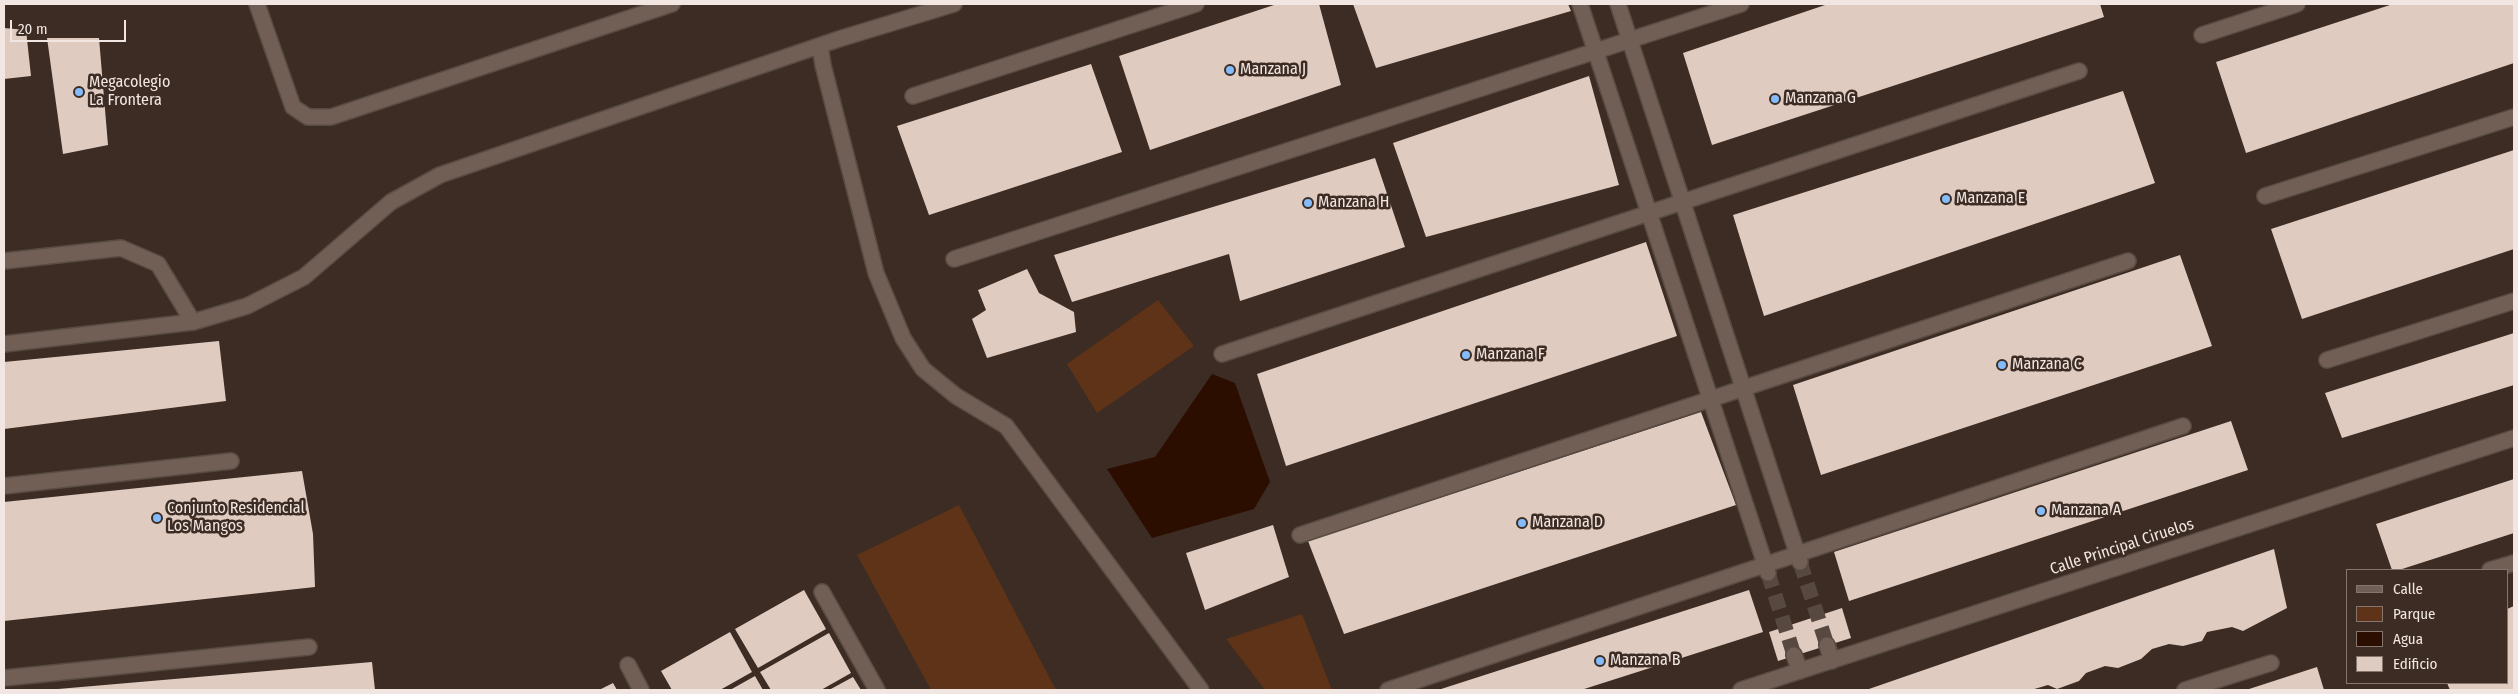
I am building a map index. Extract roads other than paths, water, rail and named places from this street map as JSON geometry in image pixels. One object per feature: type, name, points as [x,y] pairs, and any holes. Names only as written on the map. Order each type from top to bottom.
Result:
[{"type":"street","points":[[257,4],[293,107],[308,117],[330,117],[672,4]]},
{"type":"street","points":[[4,344],[193,322],[247,306],[304,277],[391,202],[440,175],[820,46],[954,4]]},
{"type":"street","points":[[913,96],[1196,4]]},
{"type":"street","points":[[1580,4],[1766,569]]},
{"type":"street","points":[[1618,4],[1799,558]]},
{"type":"street","points":[[954,259],[1741,4]]},
{"type":"street","points":[[2202,35],[2297,4]]},
{"type":"street","points":[[820,46],[823,65],[876,273],[903,338],[923,369],[956,396],[1006,426],[1201,690]]},
{"type":"street","points":[[1222,354],[2079,71]]},
{"type":"street","points":[[2265,196],[2514,117]]},
{"type":"street","points":[[4,261],[121,248],[158,264],[193,322]]},
{"type":"street","points":[[1300,535],[2128,261]]},
{"type":"street","points":[[2327,360],[2514,301]]},
{"type":"street","points":[[1388,690],[1766,569],[2183,426]]},
{"type":"street","name":"Calle Principal Ciruelos","points":[[1741,690],[2514,438]]},
{"type":"street","points":[[4,486],[231,461]]},
{"type":"street","points":[[2493,569],[2514,563]]},
{"type":"street","points":[[822,592],[877,690]]},
{"type":"street","points":[[1827,645],[1832,661]]},
{"type":"street","points":[[4,678],[309,647]]},
{"type":"street","points":[[1794,655],[1800,671]]},
{"type":"street","points":[[2186,690],[2271,663]]},
{"type":"street","points":[[628,665],[641,690]]},
{"type":"water","points":[[1212,374],[1235,383],[1270,482],[1254,509],[1152,538],[1107,469],[1155,457]]},
{"type":"tunnel","points":[[1800,562],[1827,645]]},
{"type":"tunnel","points":[[1768,573],[1794,655]]},
{"type":"place","name":"Manzana J","points":[[1230,70]]},
{"type":"place","name":"Megacolegio La Frontera","points":[[79,92]]},
{"type":"place","name":"Manzana G","points":[[1775,99]]},
{"type":"place","name":"Manzana E","points":[[1946,199]]},
{"type":"place","name":"Manzana H","points":[[1308,203]]},
{"type":"place","name":"Manzana F","points":[[1466,355]]},
{"type":"place","name":"Manzana C","points":[[2002,365]]},
{"type":"place","name":"Manzana A","points":[[2041,511]]},
{"type":"place","name":"Conjunto Residencial Los Mangos","points":[[157,518]]},
{"type":"place","name":"Manzana D","points":[[1522,523]]},
{"type":"place","name":"Manzana B","points":[[1600,661]]}]
